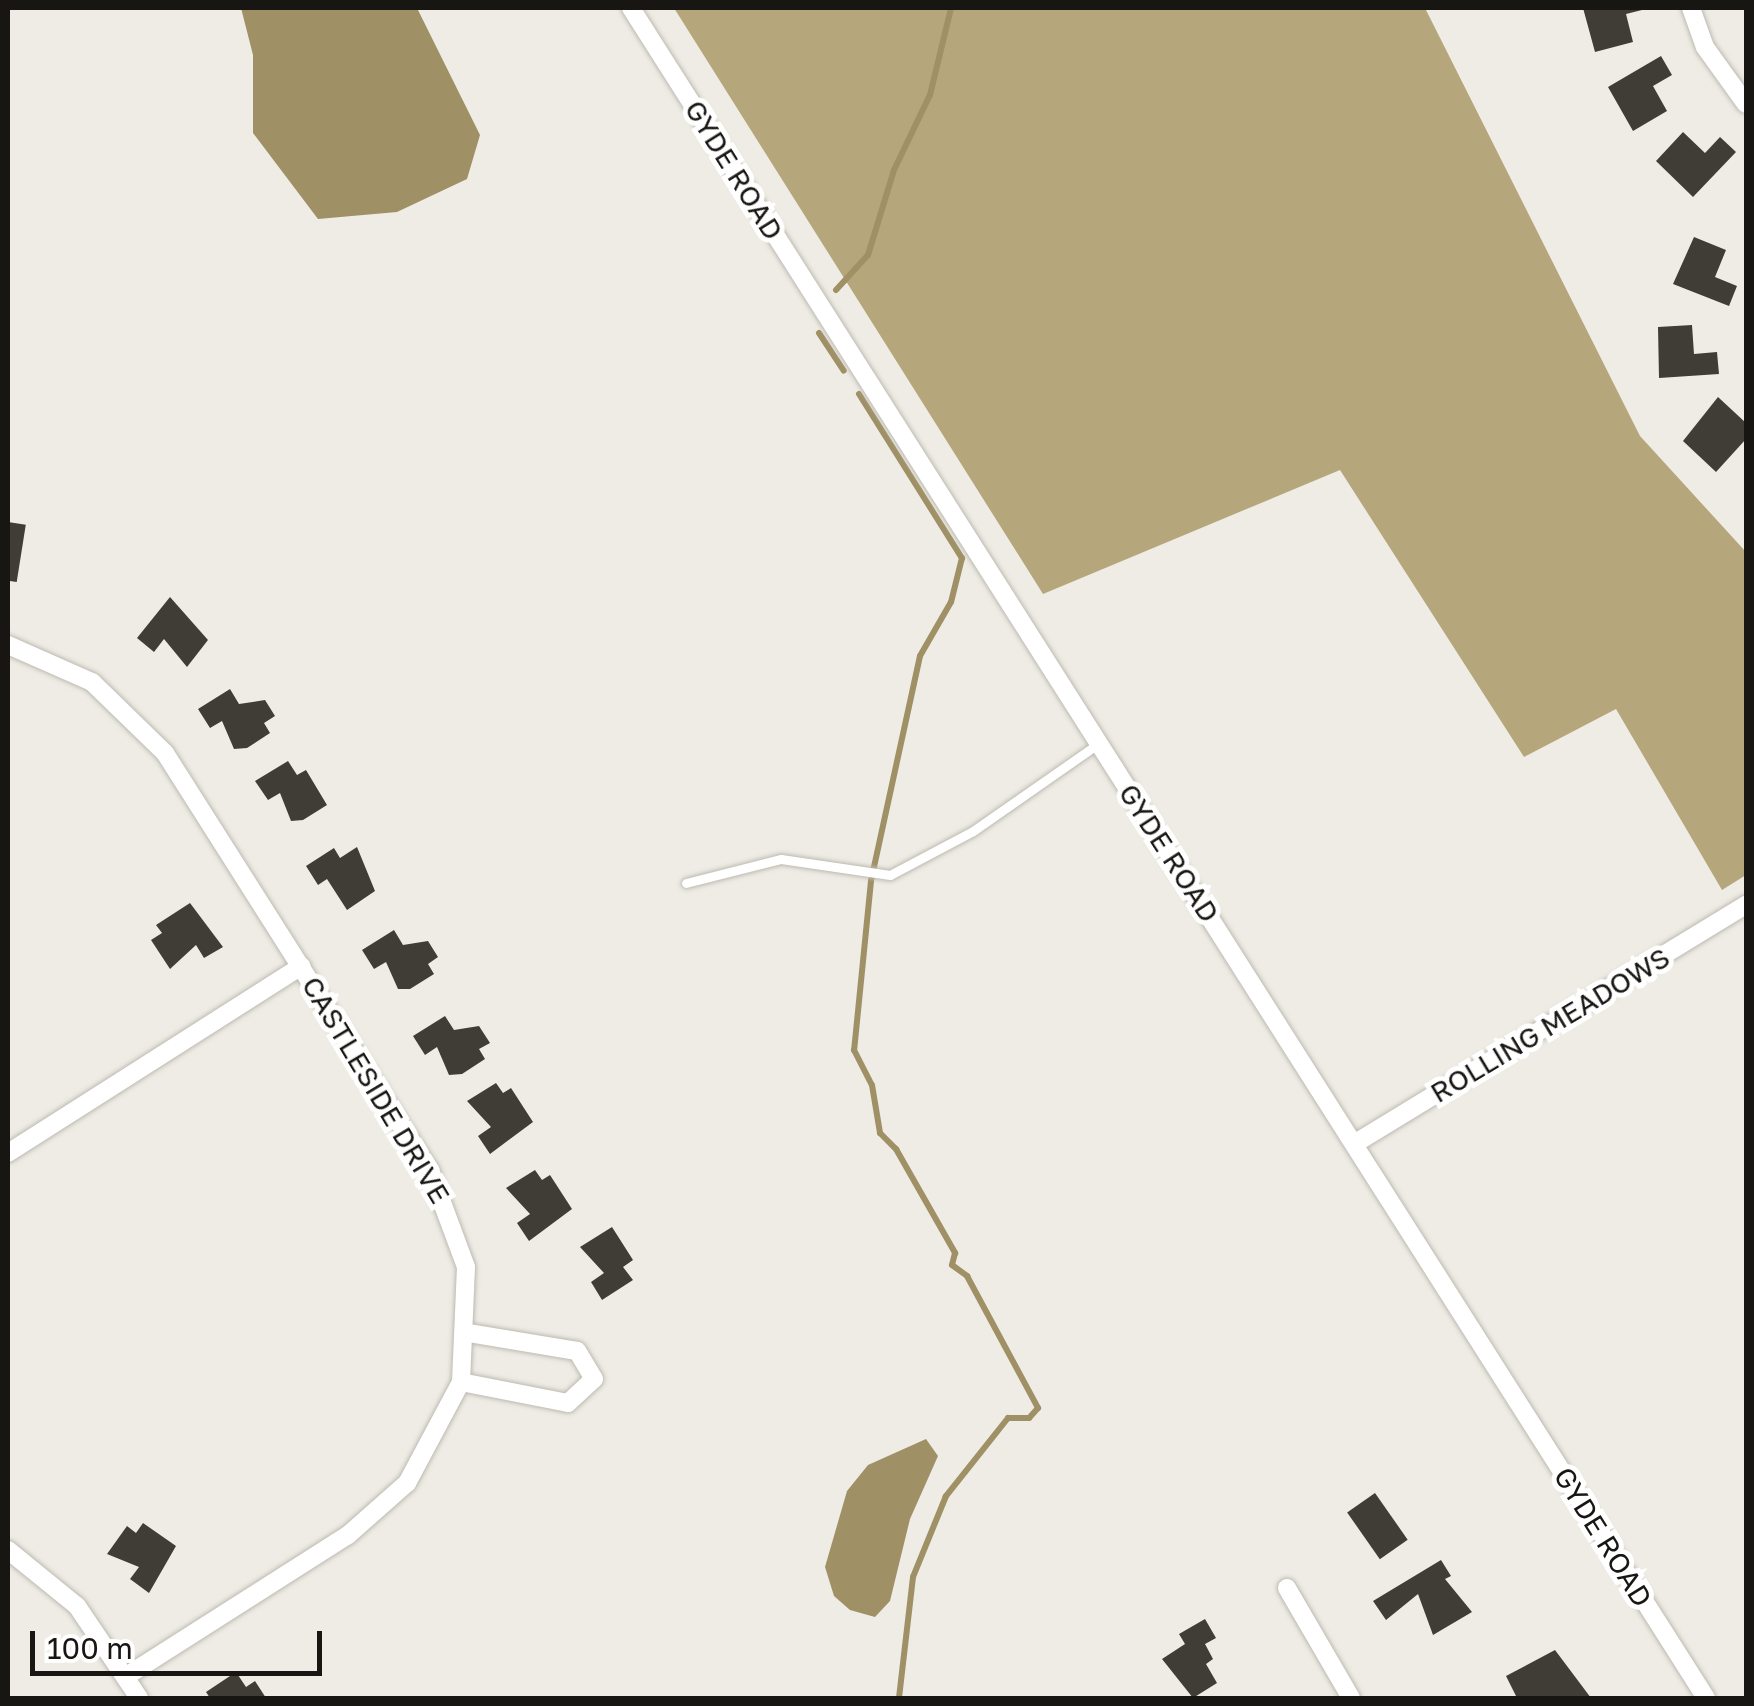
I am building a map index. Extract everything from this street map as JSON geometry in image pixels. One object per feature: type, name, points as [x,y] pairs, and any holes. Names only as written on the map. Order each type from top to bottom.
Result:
[{"type":"street","name":"GYDE ROAD","points":[[631,8],[1706,1698]]},
{"type":"street","points":[[1691,8],[1704,47],[1746,104]]},
{"type":"street","name":"CASTLESIDE DRIVE","points":[[8,645],[69,668],[141,722],[445,1198],[466,1267],[469,1333],[461,1382],[432,1448],[379,1511],[126,1677]]},
{"type":"street","name":"ROLLING MEADOWS","points":[[1354,1144],[1746,906]]},
{"type":"street","points":[[8,1153],[300,966]]},
{"type":"street","points":[[461,1382],[568,1402],[594,1379],[577,1351],[469,1333]]},
{"type":"street","points":[[8,1550],[77,1606],[139,1698]]},
{"type":"street","points":[[1288,1588],[1351,1698]]},
{"type":"lane","points":[[686,884],[781,859],[890,875],[973,831],[1098,743]]},
{"type":"shaded area","points":[[241,8],[417,8],[480,135],[467,179],[397,212],[318,219],[253,133],[253,55]]},
{"type":"shaded area","points":[[674,8],[1425,8],[1640,436],[1746,552],[1746,875],[1722,890],[1616,709],[1524,757],[1340,470],[1043,594]]},
{"type":"shaded area","points":[[926,1439],[938,1456],[910,1519],[890,1601],[875,1617],[850,1610],[834,1596],[825,1567],[847,1491],[868,1465]]},
{"type":"building","points":[[1583,8],[1646,9],[1626,14],[1633,42],[1595,52]]},
{"type":"building","points":[[1661,56],[1672,75],[1653,86],[1667,111],[1633,131],[1608,87]]},
{"type":"building","points":[[1683,132],[1705,153],[1720,137],[1736,152],[1693,197],[1656,161]]},
{"type":"building","points":[[1694,237],[1726,250],[1715,277],[1737,286],[1729,306],[1673,284]]},
{"type":"building","points":[[1692,325],[1694,354],[1717,352],[1719,374],[1659,378],[1658,327]]},
{"type":"building","points":[[1718,397],[1746,423],[1746,439],[1716,472],[1683,441]]},
{"type":"building","points":[[8,522],[26,525],[17,582],[8,581]]},
{"type":"building","points":[[170,597],[208,640],[187,667],[164,639],[154,652],[137,638]]},
{"type":"building","points":[[230,689],[239,704],[265,700],[275,716],[264,723],[270,733],[247,748],[234,749],[222,721],[210,728],[198,709]]},
{"type":"building","points":[[288,761],[297,775],[306,770],[327,805],[303,820],[291,821],[280,793],[268,800],[255,781]]},
{"type":"building","points":[[357,847],[375,891],[347,910],[327,879],[318,885],[306,866],[334,848],[340,858]]},
{"type":"building","points":[[190,903],[223,947],[204,958],[196,945],[170,969],[151,940],[162,933],[156,925]]},
{"type":"building","points":[[394,930],[403,945],[428,941],[438,957],[428,964],[434,974],[410,989],[398,989],[386,962],[374,969],[362,950]]},
{"type":"building","points":[[445,1016],[454,1030],[479,1026],[490,1043],[479,1049],[485,1059],[462,1074],[449,1075],[437,1047],[425,1055],[413,1036]]},
{"type":"building","points":[[496,1083],[503,1093],[511,1088],[533,1122],[490,1154],[478,1136],[491,1127],[467,1101]]},
{"type":"building","points":[[535,1170],[542,1180],[550,1175],[572,1209],[529,1241],[517,1223],[530,1214],[506,1188]]},
{"type":"building","points":[[612,1227],[633,1260],[623,1267],[633,1280],[602,1300],[591,1282],[604,1273],[580,1247]]},
{"type":"building","points":[[1375,1493],[1408,1540],[1380,1559],[1347,1513]]},
{"type":"building","points":[[143,1523],[176,1546],[149,1593],[130,1579],[139,1567],[107,1554],[127,1526],[136,1533]]},
{"type":"building","points":[[1441,1560],[1451,1576],[1445,1579],[1472,1612],[1433,1635],[1418,1594],[1386,1620],[1373,1601]]},
{"type":"building","points":[[1205,1619],[1216,1638],[1205,1644],[1213,1659],[1206,1664],[1217,1683],[1193,1698],[1162,1659],[1185,1644],[1179,1634]]},
{"type":"building","points":[[1555,1650],[1591,1698],[1517,1698],[1506,1676]]},
{"type":"building","points":[[236,1672],[246,1687],[255,1681],[266,1698],[210,1698],[206,1692]]},
{"type":"waterway","points":[[836,290],[868,255],[894,170],[930,95],[951,8]]},
{"type":"waterway","points":[[819,333],[844,371]]},
{"type":"waterway","points":[[859,394],[962,558],[951,602],[920,656],[871,881],[854,1050],[872,1085],[880,1133],[896,1149],[955,1253],[952,1265],[967,1276],[1038,1408],[1029,1418],[1008,1418],[946,1496],[913,1577],[899,1698]]}]
